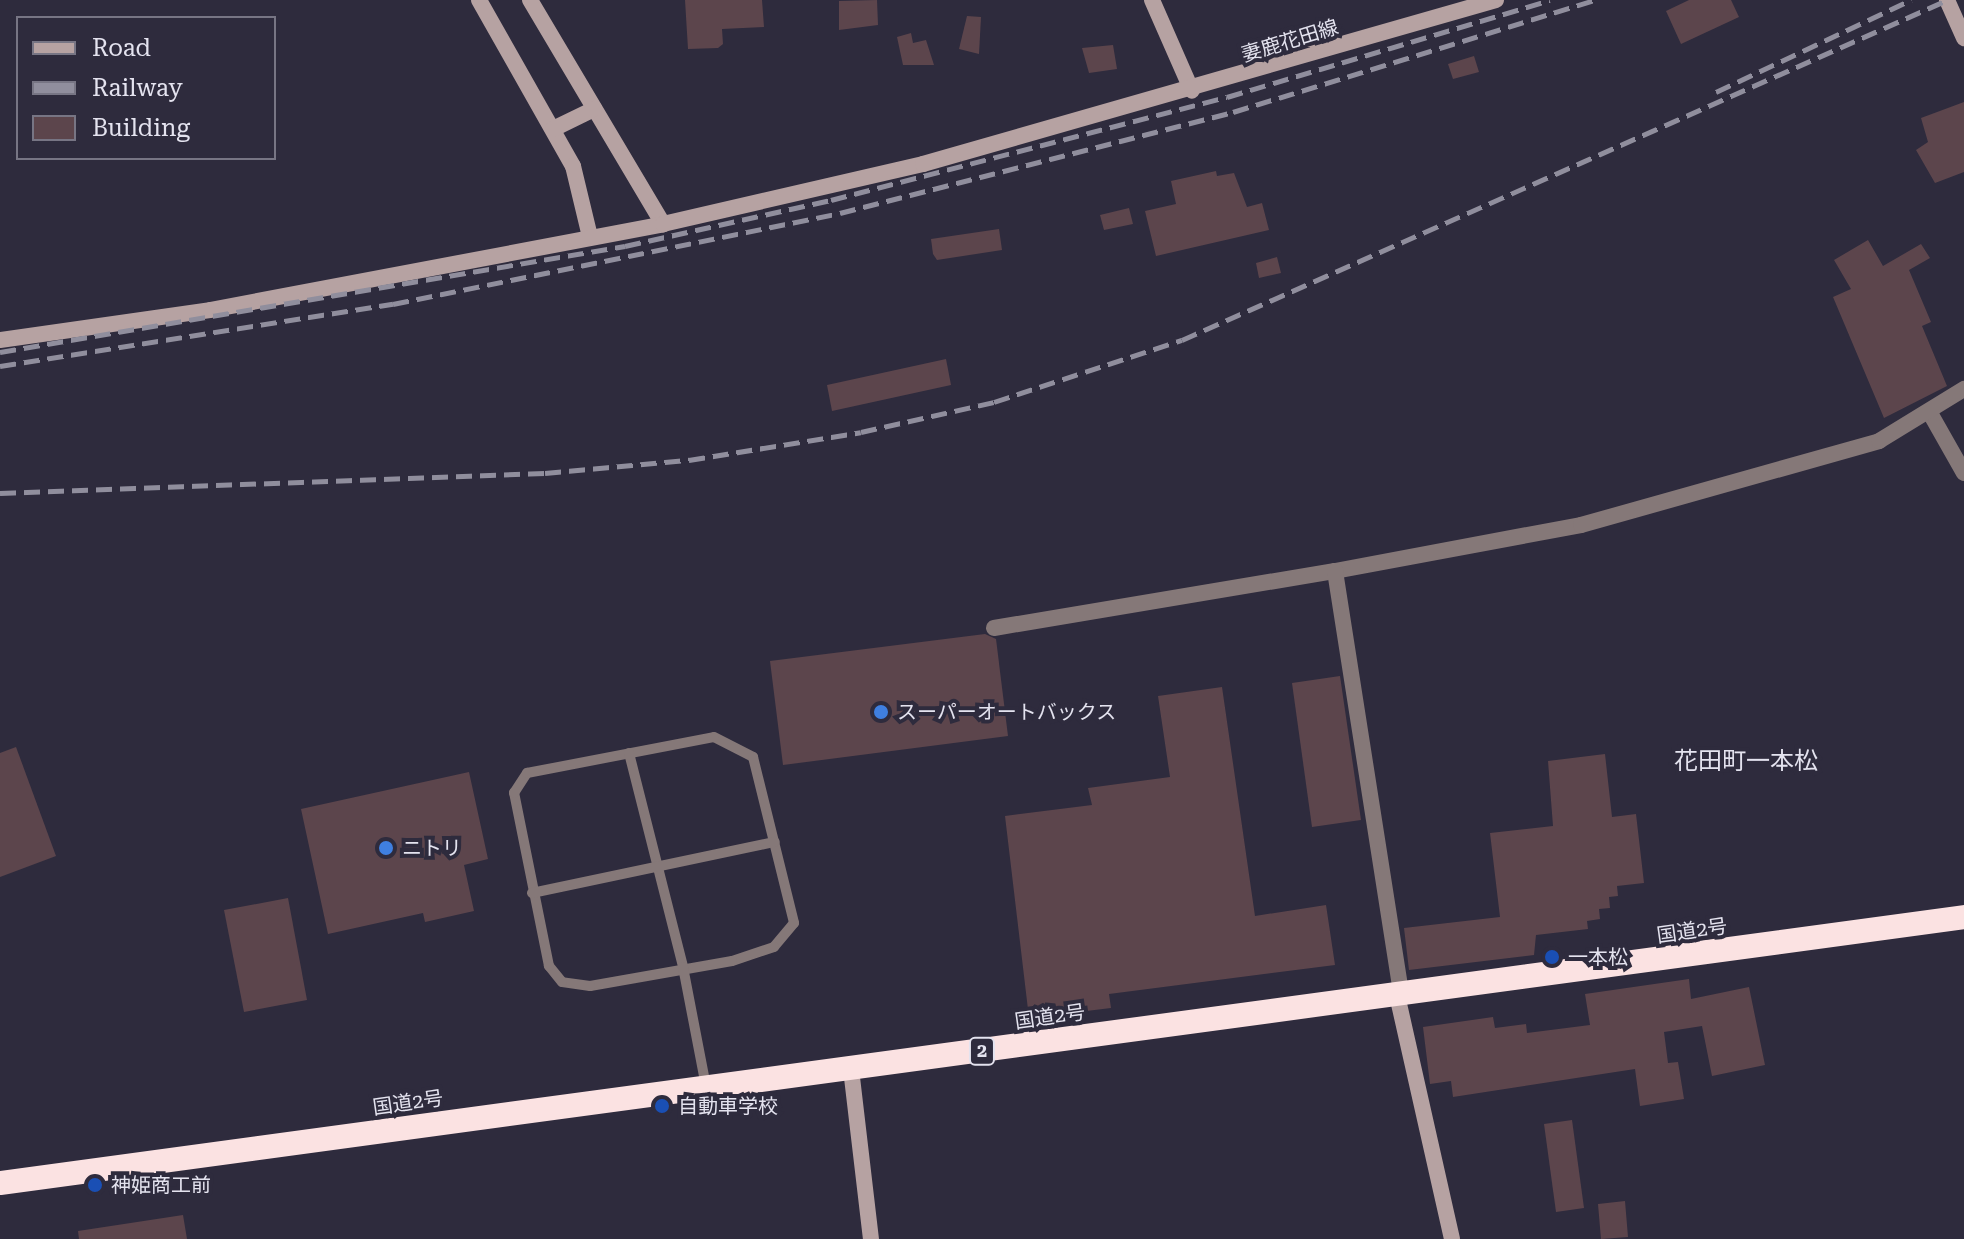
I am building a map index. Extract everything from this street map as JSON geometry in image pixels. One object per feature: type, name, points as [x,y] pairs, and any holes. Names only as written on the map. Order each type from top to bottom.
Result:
[{"type":"highway","name":"国道2号","points":[[0,1183],[1963,919]]},
{"type":"street","points":[[479,0],[573,166],[590,237]]},
{"type":"street","points":[[530,0],[663,224]]},
{"type":"street","points":[[1152,0],[1192,91]]},
{"type":"street","name":"妻鹿花田線","points":[[0,340],[210,310],[663,224],[923,164],[1192,91],[1496,0]]},
{"type":"street","points":[[1947,0],[1964,38]]},
{"type":"street","points":[[553,129],[594,109]]},
{"type":"street","points":[[994,628],[1335,571],[1581,525],[1879,441],[1930,413],[1964,389]]},
{"type":"street","points":[[1930,413],[1964,473]]},
{"type":"street","points":[[1335,571],[1399,995],[1452,1239]]},
{"type":"street","points":[[851,1069],[871,1239]]},
{"type":"lane","points":[[714,737],[753,757],[794,923],[774,947],[732,961],[683,967],[590,986],[562,982],[549,966],[514,793],[527,773],[629,753],[714,737]]},
{"type":"lane","points":[[629,753],[683,967],[706,1087]]},
{"type":"lane","points":[[532,893],[775,842]]},
{"type":"building","points":[[685,0],[762,0],[764,27],[722,29],[723,44],[718,48],[688,49]]},
{"type":"building","points":[[877,0],[878,25],[839,30],[839,1]]},
{"type":"building","points":[[1689,0],[1731,0],[1739,17],[1681,44],[1666,11]]},
{"type":"building","points":[[967,16],[981,17],[979,54],[959,49]]},
{"type":"building","points":[[911,33],[913,43],[926,40],[934,65],[903,65],[897,37]]},
{"type":"building","points":[[1113,45],[1117,69],[1089,73],[1082,48]]},
{"type":"building","points":[[1474,56],[1479,72],[1453,79],[1448,64]]},
{"type":"building","points":[[1964,102],[1964,172],[1935,183],[1916,150],[1928,142],[1921,118]]},
{"type":"building","points":[[1216,171],[1217,176],[1234,173],[1247,207],[1262,203],[1269,230],[1156,256],[1145,211],[1176,204],[1171,181]]},
{"type":"building","points":[[1129,208],[1133,224],[1104,230],[1100,215]]},
{"type":"building","points":[[999,229],[1002,250],[937,260],[933,254],[931,239]]},
{"type":"building","points":[[1868,240],[1883,266],[1921,244],[1930,258],[1909,270],[1931,322],[1922,326],[1947,386],[1884,418],[1833,297],[1851,289],[1834,260]]},
{"type":"building","points":[[1277,257],[1281,273],[1259,278],[1256,263]]},
{"type":"building","points":[[946,359],[951,385],[832,411],[827,385]]},
{"type":"building","points":[[985,634],[996,639],[1008,736],[783,765],[770,661]]},
{"type":"building","points":[[1340,676],[1361,820],[1312,827],[1292,683]]},
{"type":"building","points":[[1222,687],[1255,916],[1326,905],[1335,965],[1109,994],[1111,1008],[1029,1018],[1005,816],[1092,805],[1088,788],[1170,777],[1158,696]]},
{"type":"building","points":[[16,747],[56,856],[0,877],[0,753]]},
{"type":"building","points":[[1605,754],[1612,817],[1636,814],[1644,883],[1617,886],[1618,896],[1609,897],[1610,908],[1599,909],[1600,919],[1587,921],[1588,929],[1536,935],[1534,955],[1409,970],[1404,928],[1500,917],[1490,833],[1553,826],[1548,761]]},
{"type":"building","points":[[469,772],[488,859],[464,865],[474,911],[425,922],[423,913],[328,934],[301,809]]},
{"type":"building","points":[[288,898],[307,1000],[244,1012],[224,910]]},
{"type":"building","points":[[1689,979],[1691,999],[1749,987],[1765,1065],[1712,1076],[1702,1026],[1664,1032],[1668,1063],[1678,1062],[1684,1099],[1640,1106],[1635,1069],[1453,1097],[1451,1081],[1430,1084],[1423,1027],[1493,1017],[1495,1028],[1526,1024],[1527,1033],[1590,1025],[1585,994]]},
{"type":"building","points":[[1572,1120],[1584,1208],[1556,1212],[1544,1124]]},
{"type":"building","points":[[1625,1201],[1628,1237],[1601,1239],[1598,1204]]},
{"type":"building","points":[[183,1215],[187,1239],[79,1239],[78,1231]]},
{"type":"railway","points":[[0,352],[625,246],[831,200],[1227,97],[1550,0]]},
{"type":"railway","points":[[0,366],[393,304],[840,213],[1233,112],[1594,0]]},
{"type":"railway","points":[[1716,92],[1911,0]]},
{"type":"railway","points":[[0,493],[545,473],[689,460],[861,432],[994,402],[1182,340],[1947,0]]},
{"type":"place","name":"スーパーオートバックス","points":[[881,712]]},
{"type":"place","name":"ニトリ","points":[[386,848]]},
{"type":"place","name":"一本松","points":[[1552,957]]},
{"type":"place","name":"自動車学校","points":[[662,1106]]},
{"type":"place","name":"神姫商工前","points":[[95,1185]]},
{"type":"district","name":"花田町一本松","points":[[1746,762]]}]
